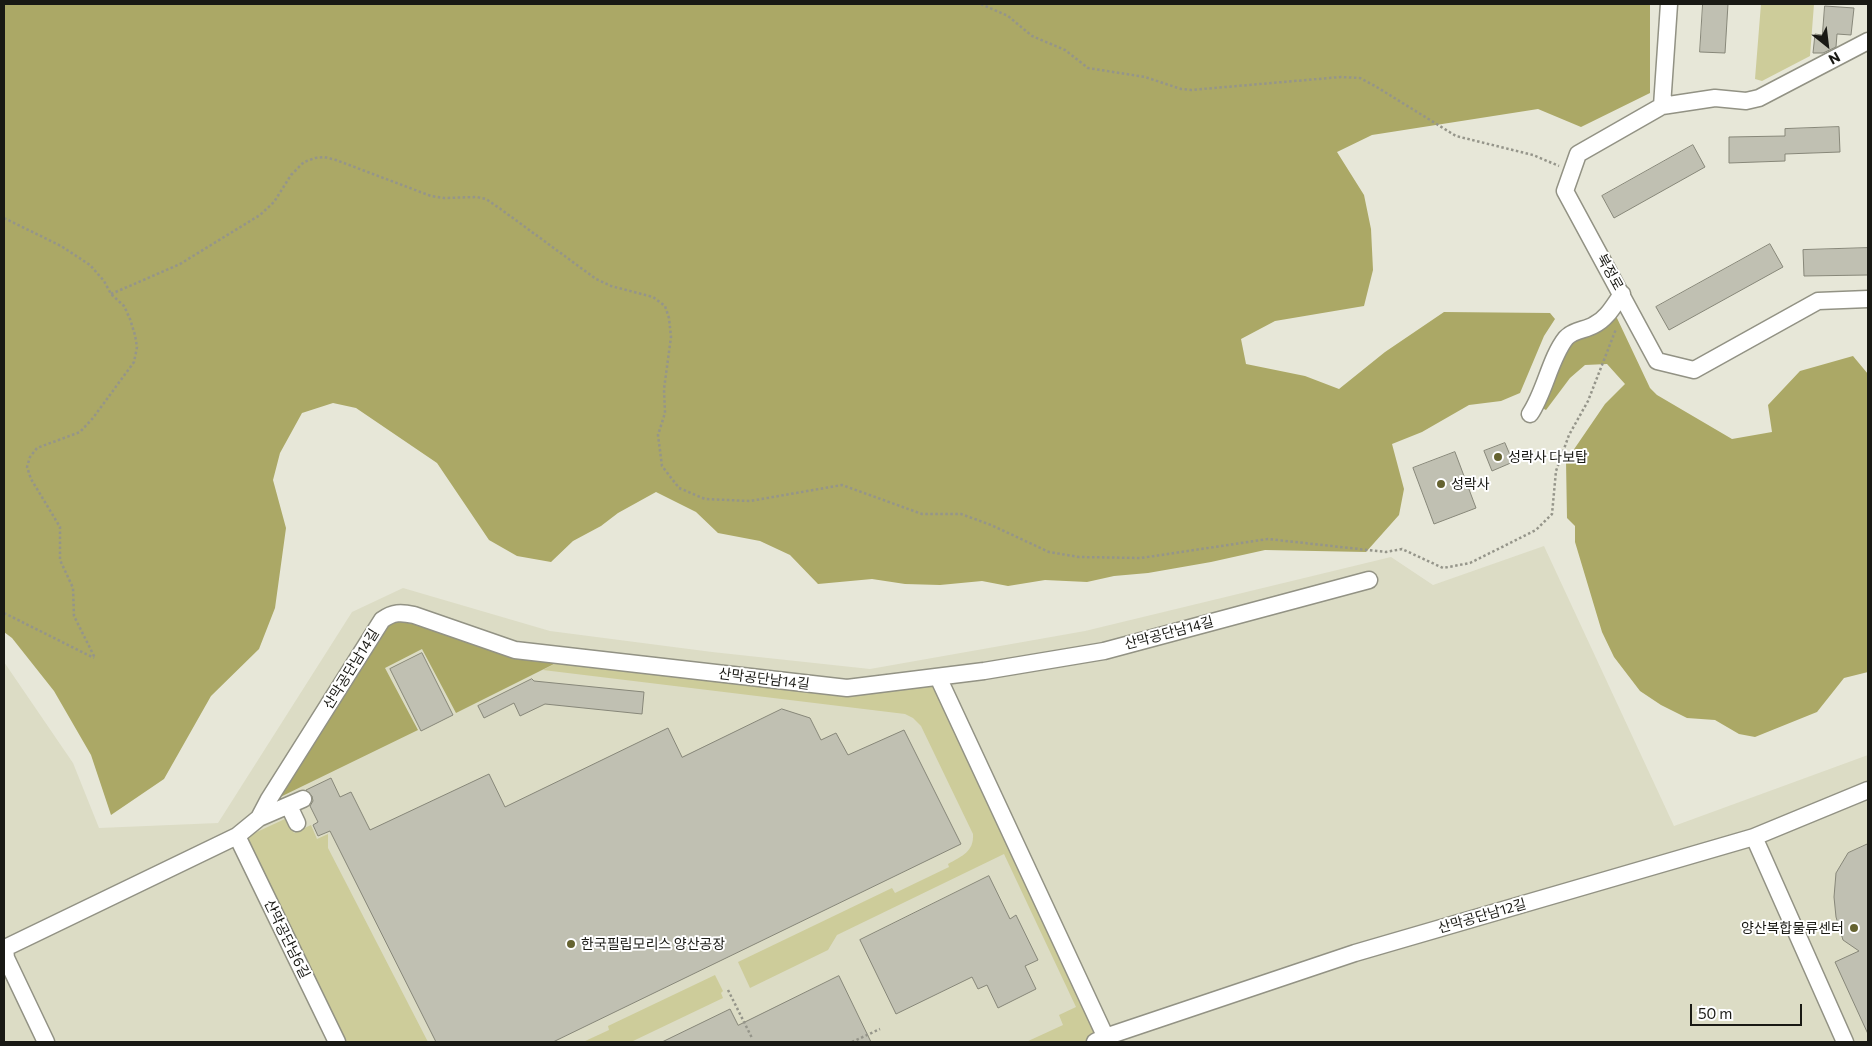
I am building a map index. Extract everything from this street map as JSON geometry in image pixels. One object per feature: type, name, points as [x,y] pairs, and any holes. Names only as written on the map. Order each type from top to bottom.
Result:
[{"type":"street","points":[[1669,4],[1662,106],[1715,98],[1746,101],[1758,98],[1868,42]]},
{"type":"street","name":"북정로","points":[[1662,106],[1578,154],[1565,192],[1657,361],[1694,370],[1818,300],[1868,298]]},
{"type":"street","points":[[1530,414],[1566,339],[1572,334],[1600,322],[1624,300]]},
{"type":"street","name":"산막공단남14길","points":[[46,1042],[6,958],[5,948],[237,836],[259,818],[269,799],[382,620],[389,614],[397,612],[414,615],[515,650],[847,688],[984,671],[1104,651],[1369,580]]},
{"type":"street","points":[[938,677],[1103,1041]]},
{"type":"street","name":"산막공단남12길","points":[[1103,1041],[1355,953],[1754,837],[1868,790]]},
{"type":"street","points":[[259,818],[296,803],[297,823]]},
{"type":"street","name":"산막공단남6길","points":[[237,836],[337,1042]]},
{"type":"street","points":[[1754,837],[1845,1042]]},
{"type":"path","points":[[981,4],[1008,16],[1032,36],[1064,50],[1088,68],[1145,77],[1181,89],[1204,90],[1341,77],[1360,78],[1456,136],[1534,154],[1572,172]]},
{"type":"path","points":[[111,294],[180,264],[260,215],[274,202],[297,168],[315,158],[324,157],[431,196],[444,198],[477,197],[486,199],[596,279],[611,286],[661,302],[665,306],[669,318],[671,337],[664,389],[665,413],[658,435],[662,466],[679,488],[705,499],[750,501],[842,485],[922,514],[961,514],[991,525],[1050,552],[1080,557],[1141,558],[1268,539],[1386,552],[1402,549],[1443,568],[1470,563],[1536,530],[1552,514],[1556,471],[1569,435],[1588,401],[1613,337],[1624,300]]},
{"type":"path","points":[[4,218],[77,255],[97,271],[111,294],[124,306],[137,347],[134,362],[84,428],[74,435],[37,448],[30,457],[27,467],[31,479],[60,527],[60,560],[73,588],[74,616],[94,658],[4,613]]},
{"type":"path","points":[[728,990],[752,1038]]},
{"type":"path","points":[[852,1042],[880,1029]]},
{"type":"shaded area","points":[[4,4],[1650,4],[1650,93],[1581,127],[1538,109],[1372,135],[1337,152],[1364,195],[1371,229],[1373,270],[1364,306],[1275,321],[1241,339],[1246,364],[1305,376],[1339,389],[1385,352],[1444,312],[1550,313],[1555,319],[1544,336],[1520,393],[1501,401],[1469,405],[1422,432],[1392,444],[1404,489],[1399,515],[1366,552],[1265,550],[1211,562],[1148,573],[1114,576],[1087,582],[1045,580],[1008,586],[982,581],[940,585],[905,584],[872,579],[818,584],[790,555],[760,541],[718,533],[696,512],[656,492],[573,541],[551,562],[517,556],[489,540],[437,463],[356,408],[333,403],[302,413],[280,453],[273,480],[286,528],[275,608],[259,649],[211,696],[164,779],[111,815],[91,755],[54,691],[12,638],[4,632]]},
{"type":"shaded area","points":[[1761,4],[1814,4],[1810,56],[1762,81],[1755,79]]},
{"type":"shaded area","points":[[1616,316],[1650,388],[1657,395],[1732,439],[1772,432],[1768,405],[1800,371],[1853,356],[1868,374],[1868,672],[1844,678],[1817,712],[1755,737],[1739,734],[1715,720],[1687,718],[1661,705],[1640,691],[1614,657],[1602,632],[1575,542],[1575,526],[1567,518],[1566,461],[1605,404],[1625,384],[1607,364],[1585,365],[1570,378],[1546,410],[1542,408],[1567,345]]},
{"type":"shaded area","points":[[1544,546],[1674,826],[1868,755],[1868,1042],[4,1042],[4,662],[73,763],[99,828],[218,823],[352,612],[403,588],[550,631],[712,652],[870,669],[1085,631],[1391,557],[1433,585]]},
{"type":"shaded area","points":[[389,614],[570,656],[456,713],[422,649],[385,668],[418,730],[272,801]]},
{"type":"shaded area","points":[[570,656],[847,688],[938,677],[1105,1037],[1095,1042],[1026,1042],[1063,1025],[1059,1015],[1076,1007],[1004,854],[837,935],[828,950],[750,988],[738,962],[892,888],[895,893],[949,867],[948,864],[962,856],[969,849],[973,840],[973,834],[921,726],[913,718],[905,714],[543,670]]},
{"type":"shaded area","points":[[287,818],[294,833],[311,825],[317,839],[328,834],[328,848],[428,1042],[340,1042],[246,837]]},
{"type":"shaded area","points":[[715,975],[723,991],[721,993],[723,998],[631,1042],[583,1042],[609,1030],[608,1026]]},
{"type":"building","points":[[1703,4],[1728,4],[1725,53],[1700,52]]},
{"type":"building","points":[[1825,6],[1854,8],[1851,35],[1837,34],[1836,47],[1823,53],[1813,53],[1815,34],[1822,35]]},
{"type":"building","points":[[1839,127],[1840,152],[1785,154],[1785,161],[1729,163],[1729,137],[1785,136],[1785,129]]},
{"type":"building","points":[[1693,145],[1705,167],[1614,218],[1602,196]]},
{"type":"building","points":[[1770,244],[1783,267],[1669,330],[1656,307]]},
{"type":"building","points":[[1868,248],[1868,275],[1804,276],[1803,250]]},
{"type":"building","name":"성락사 다보탑","points":[[1505,443],[1513,462],[1492,471],[1484,451]]},
{"type":"building","points":[[1455,452],[1476,508],[1434,524],[1413,468]]},
{"type":"building","points":[[422,653],[453,715],[421,731],[390,669]]},
{"type":"building","points":[[532,679],[534,681],[644,692],[642,714],[545,704],[520,716],[514,703],[484,718],[478,706]]},
{"type":"building","name":"한국필립모리스 양산공장","points":[[782,709],[810,718],[821,740],[836,733],[848,755],[904,730],[961,844],[553,1042],[436,1042],[330,831],[318,836],[313,825],[318,822],[310,806],[313,801],[312,796],[306,790],[331,778],[340,797],[351,792],[370,830],[489,774],[505,807],[668,728],[682,757]]},
{"type":"building","name":"양산복합물류센터","points":[[1868,844],[1868,1034],[1835,962],[1859,951],[1843,940],[1836,917],[1834,897],[1836,873],[1848,853]]},
{"type":"building","points":[[989,876],[1010,919],[1016,915],[1038,960],[1025,966],[1036,989],[998,1008],[987,985],[978,989],[972,977],[896,1014],[860,940]]},
{"type":"building","points":[[839,976],[871,1042],[662,1042],[730,1009],[738,1025]]},
{"type":"place","name":"성락사 다보탑","points":[[1498,457]]},
{"type":"place","name":"성락사","points":[[1441,484]]},
{"type":"place","name":"양산복합물류센터","points":[[1854,928]]},
{"type":"place","name":"한국필립모리스 양산공장","points":[[571,944]]}]
